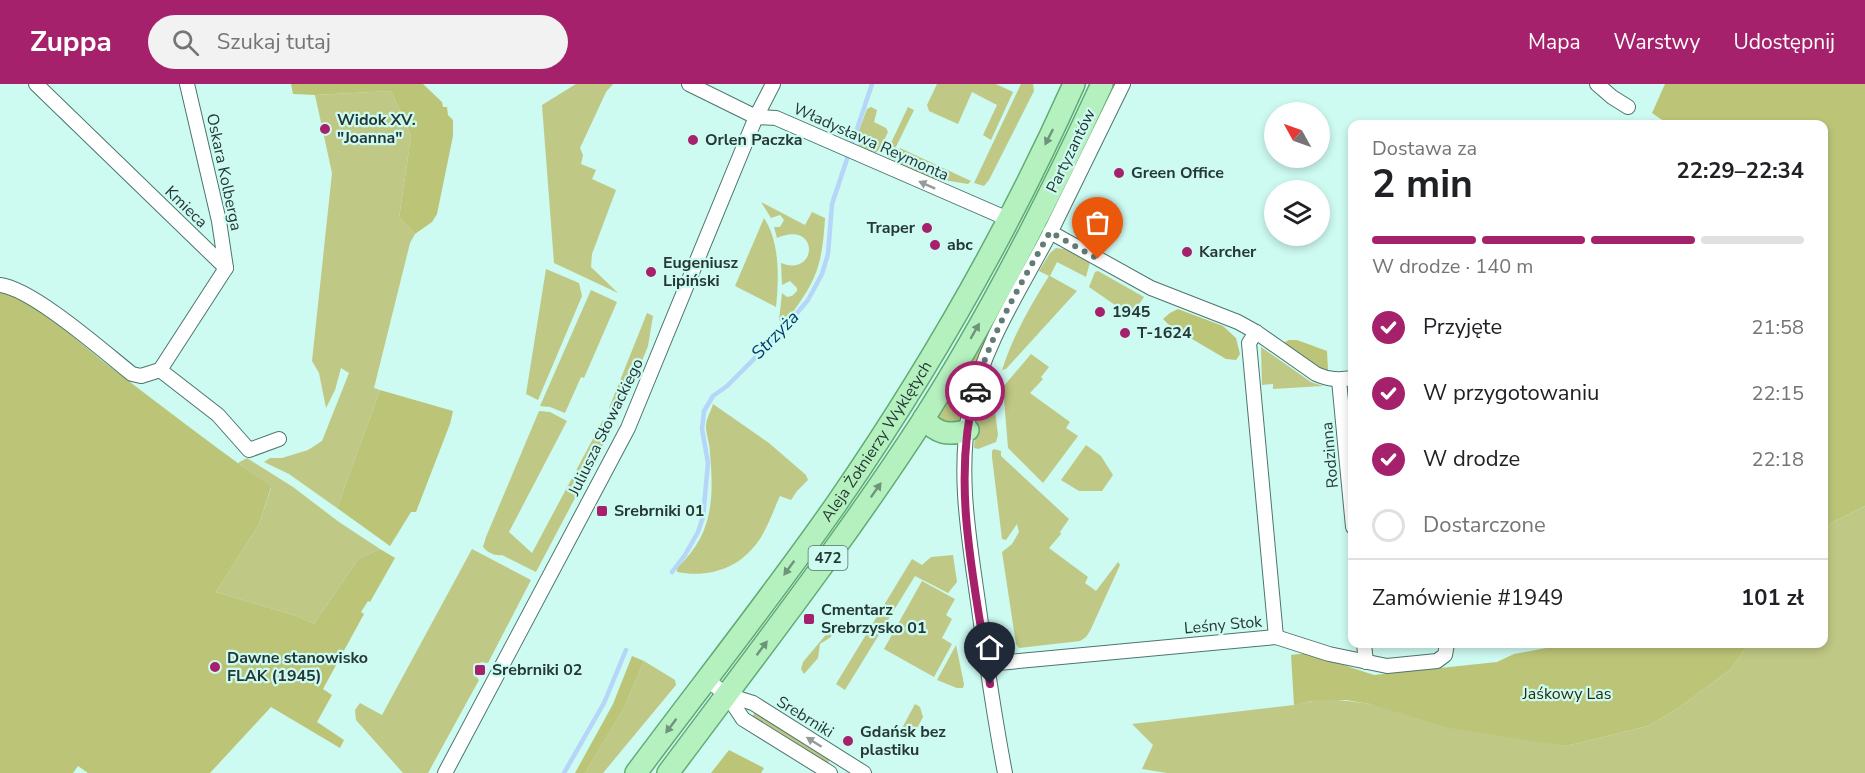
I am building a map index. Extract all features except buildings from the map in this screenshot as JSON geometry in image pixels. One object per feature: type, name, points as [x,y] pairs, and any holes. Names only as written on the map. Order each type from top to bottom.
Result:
[{"type":"main road","name":"Aleja Żołnierzy Wyklętych","points":[[636,773],[836,504],[883,434],[964,299],[1008,219],[1074,84]]},
{"type":"main road","name":"Aleja Żołnierzy Wyklętych","points":[[668,773],[797,603],[924,418],[1021,251],[1101,84]]},
{"type":"main road","points":[[924,418],[930,425],[945,434],[968,430]]},
{"type":"street","name":"Kmieca","points":[[36,84],[226,268]]},
{"type":"street","name":"Oskara Kolberga","points":[[187,84],[219,221],[226,268]]},
{"type":"street","name":"Władysława Reymonta","points":[[689,84],[756,117],[776,118],[1008,219]]},
{"type":"street","name":"Juliusza Słowackiego","points":[[445,773],[628,428],[756,117],[774,84]]},
{"type":"street","name":"Partyzantów","points":[[1005,773],[987,664],[964,496],[964,452],[976,387],[991,343],[1050,232],[1123,84]]},
{"type":"street","points":[[1597,84],[1612,97],[1628,106]]},
{"type":"street","points":[[1050,232],[1151,288],[1238,322],[1256,332],[1306,369],[1325,378],[1346,379]]},
{"type":"street","points":[[0,285],[11,286],[36,300],[132,374],[141,376],[160,370],[226,268]]},
{"type":"street","points":[[1256,332],[1249,343],[1276,637]]},
{"type":"street","points":[[160,370],[218,415],[249,450],[279,439]]},
{"type":"street","name":"Rodzinna","points":[[1346,379],[1348,421]]},
{"type":"street","name":"Leśny Stok","points":[[987,664],[1276,637],[1329,654],[1387,666],[1437,661],[1445,655],[1446,648]]},
{"type":"street","points":[[1364,648],[1366,662]]},
{"type":"street","name":"Srebrniki","points":[[706,680],[727,695],[753,703],[842,767],[864,773]]},
{"type":"street","name":"Srebrniki","points":[[727,695],[743,719],[830,773]]},
{"type":"green space","points":[[291,84],[423,84],[442,102],[453,120],[453,136],[437,214],[432,222],[415,234],[399,218],[411,136],[391,91],[293,94]]},
{"type":"green space","points":[[576,84],[613,84],[606,92],[580,148],[583,155],[581,164],[596,170],[592,179],[616,190],[592,254],[591,267],[618,293],[554,263],[542,105]]},
{"type":"green space","points":[[937,84],[996,84],[1013,92],[991,140],[983,135],[997,105],[972,92],[958,124],[929,111],[927,105]]},
{"type":"green space","points":[[1021,84],[1033,84],[1034,91],[989,180],[984,186],[974,183]]},
{"type":"green space","points":[[1665,84],[1865,84],[1865,506],[1831,523],[1828,527],[1828,120],[1662,120],[1652,113]]},
{"type":"green space","points":[[391,91],[411,136],[399,218],[415,234],[410,243],[374,388],[380,390],[337,508],[289,474],[264,462],[270,458],[282,458],[308,450],[322,441],[349,373],[341,368],[335,390],[326,408],[319,373],[312,361],[332,173],[315,95]]},
{"type":"green space","points":[[871,107],[877,110],[874,122],[886,128],[888,132],[880,149],[875,153],[857,144],[858,133],[867,109]]},
{"type":"green space","points":[[908,107],[914,110],[890,159],[887,156],[890,145]]},
{"type":"green space","points":[[900,148],[971,181],[968,184],[931,178],[894,161]]},
{"type":"green space","points":[[761,202],[805,225],[812,212],[825,218],[822,251],[815,275],[784,324],[779,320],[782,293],[787,297],[792,296],[797,288],[790,281],[782,285],[781,263],[793,265],[802,263],[809,249],[807,242],[801,236],[791,234],[777,238],[774,227],[780,227],[784,220],[780,215],[771,218]]},
{"type":"green space","points":[[764,218],[776,249],[778,285],[776,307],[735,286]]},
{"type":"green space","points":[[1056,248],[1064,249],[1090,262],[1086,277],[1057,262],[1050,276],[1077,291],[1006,369],[1002,370],[1022,321],[1049,276],[1039,271],[1050,253]]},
{"type":"green space","points":[[546,269],[579,283],[582,296],[538,400],[526,394]]},
{"type":"green space","points":[[1098,271],[1144,297],[1131,316],[1089,287],[1095,272]]},
{"type":"green space","points":[[591,290],[617,302],[584,378],[581,377],[565,413],[540,406]]},
{"type":"green space","points":[[0,291],[14,296],[43,313],[149,397],[271,487],[259,524],[216,592],[297,616],[314,624],[358,559],[380,549],[395,558],[370,602],[368,601],[361,612],[364,614],[323,689],[332,695],[317,722],[344,740],[340,748],[271,707],[210,773],[88,773],[78,766],[73,773],[0,773]]},
{"type":"green space","points":[[1178,309],[1223,326],[1236,338],[1240,354],[1236,360],[1226,359],[1170,326],[1163,319]]},
{"type":"green space","points":[[647,313],[653,316],[648,346],[622,410],[615,411],[609,408]]},
{"type":"green space","points":[[989,329],[976,364],[961,418],[952,426],[939,419],[938,414]]},
{"type":"green space","points":[[1297,340],[1327,351],[1328,370],[1313,365],[1283,343]]},
{"type":"green space","points":[[1261,347],[1311,382],[1323,386],[1273,389],[1273,384],[1262,385]]},
{"type":"green space","points":[[1031,354],[1049,367],[1041,377],[1043,379],[1030,393],[1070,422],[1066,428],[1078,436],[1043,483],[1008,448],[1003,387]]},
{"type":"green space","points":[[987,376],[991,380],[998,435],[996,442],[978,449],[974,448],[977,415]]},
{"type":"green space","points":[[380,390],[453,411],[416,512],[411,512],[390,546],[337,508]]},
{"type":"green space","points":[[713,404],[769,443],[806,475],[808,480],[791,500],[780,496],[761,538],[741,559],[722,570],[700,574],[677,572],[677,568],[698,542],[711,501],[710,450],[706,426]]},
{"type":"green space","points":[[539,411],[550,412],[567,421],[509,532],[532,553],[603,420],[613,426],[536,572],[502,555],[492,554],[483,547]]},
{"type":"green space","points":[[1086,445],[1101,456],[1113,475],[1102,491],[1079,491],[1061,480]]},
{"type":"green space","points":[[994,449],[1001,451],[1001,456],[1069,519],[1060,532],[1061,534],[1049,548],[1088,577],[1085,583],[1096,591],[1118,562],[1120,565],[1090,631],[1080,641],[1019,648],[1016,644],[1002,552],[1012,544],[1019,532],[1017,524],[1006,540],[1002,539],[992,457]]},
{"type":"green space","points":[[247,458],[293,487],[339,522],[380,549],[358,559],[314,624],[297,616],[216,592],[259,524],[271,488],[238,463]]},
{"type":"green space","points":[[1865,506],[1865,773],[1167,773],[1142,769],[1153,745],[1132,724],[1322,700],[1370,704],[1566,746],[1648,726],[1677,709],[1731,669],[1745,648],[1828,648],[1828,527],[1831,523]]},
{"type":"green space","points":[[472,549],[531,580],[488,663],[481,662],[474,674],[479,680],[428,773],[403,773],[356,720],[355,710],[360,703],[382,715]]},
{"type":"green space","points":[[953,555],[957,582],[948,593],[915,576],[845,690],[836,684],[912,559],[922,565],[931,557]]},
{"type":"green space","points":[[922,581],[955,599],[946,615],[952,619],[942,638],[952,644],[934,677],[884,649]]},
{"type":"green space","points":[[829,631],[832,632],[831,637],[820,644],[818,658],[804,674],[801,669],[803,662]]},
{"type":"green space","points":[[956,645],[964,684],[963,688],[937,680]]},
{"type":"green space","name":"Jaśkowy Las","points":[[1546,648],[1745,648],[1731,669],[1677,709],[1648,726],[1566,746],[1449,728],[1370,704],[1346,700],[1311,701],[1294,705],[1291,655],[1307,653],[1374,675],[1497,662],[1514,654]]},
{"type":"green space","points":[[632,656],[644,661],[624,708],[585,773],[575,773],[613,704]]},
{"type":"green space","points":[[644,661],[675,680],[676,685],[603,773],[585,773],[624,708]]},
{"type":"green space","points":[[915,704],[920,707],[923,717],[913,736],[901,730]]},
{"type":"green space","points":[[755,712],[825,756],[829,760],[828,764],[752,717]]},
{"type":"green space","points":[[729,750],[764,768],[761,773],[711,773]]},
{"type":"waterway","name":"Strzyża","points":[[672,572],[698,532],[703,517],[708,463],[702,429],[704,411],[713,396],[727,386],[781,332],[808,300],[822,274],[828,254],[832,204],[872,84]]},
{"type":"waterway","name":"Strzyża","points":[[564,773],[604,703],[626,650]]},
{"type":"way so far","points":[[975,391],[1001,320],[1050,232],[1098,259]]},
{"type":"place","name":"Widok XV. \"Joanna\"","points":[[325,129]]},
{"type":"place","name":"Orlen Paczka","points":[[693,140]]},
{"type":"place","name":"Green Office","points":[[1119,173]]},
{"type":"place","name":"Traper","points":[[927,228]]},
{"type":"place","name":"abc","points":[[935,245]]},
{"type":"place","name":"Karcher","points":[[1187,252]]},
{"type":"place","name":"Eugeniusz Lipiński","points":[[651,272]]},
{"type":"place","name":"1945","points":[[1100,312]]},
{"type":"place","name":"T-1624","points":[[1125,333]]},
{"type":"place","name":"Srebrniki 01","points":[[602,511]]},
{"type":"place","name":"Cmentarz Srebrzysko 01","points":[[809,619]]},
{"type":"place","name":"Dawne stanowisko FLAK (1945)","points":[[215,667]]},
{"type":"place","name":"Srebrniki 02","points":[[480,670]]},
{"type":"place","name":"Gdańsk bez plastiku","points":[[848,741]]},
{"type":"route","points":[[975,391],[964,452],[964,496],[990,684]]}]
